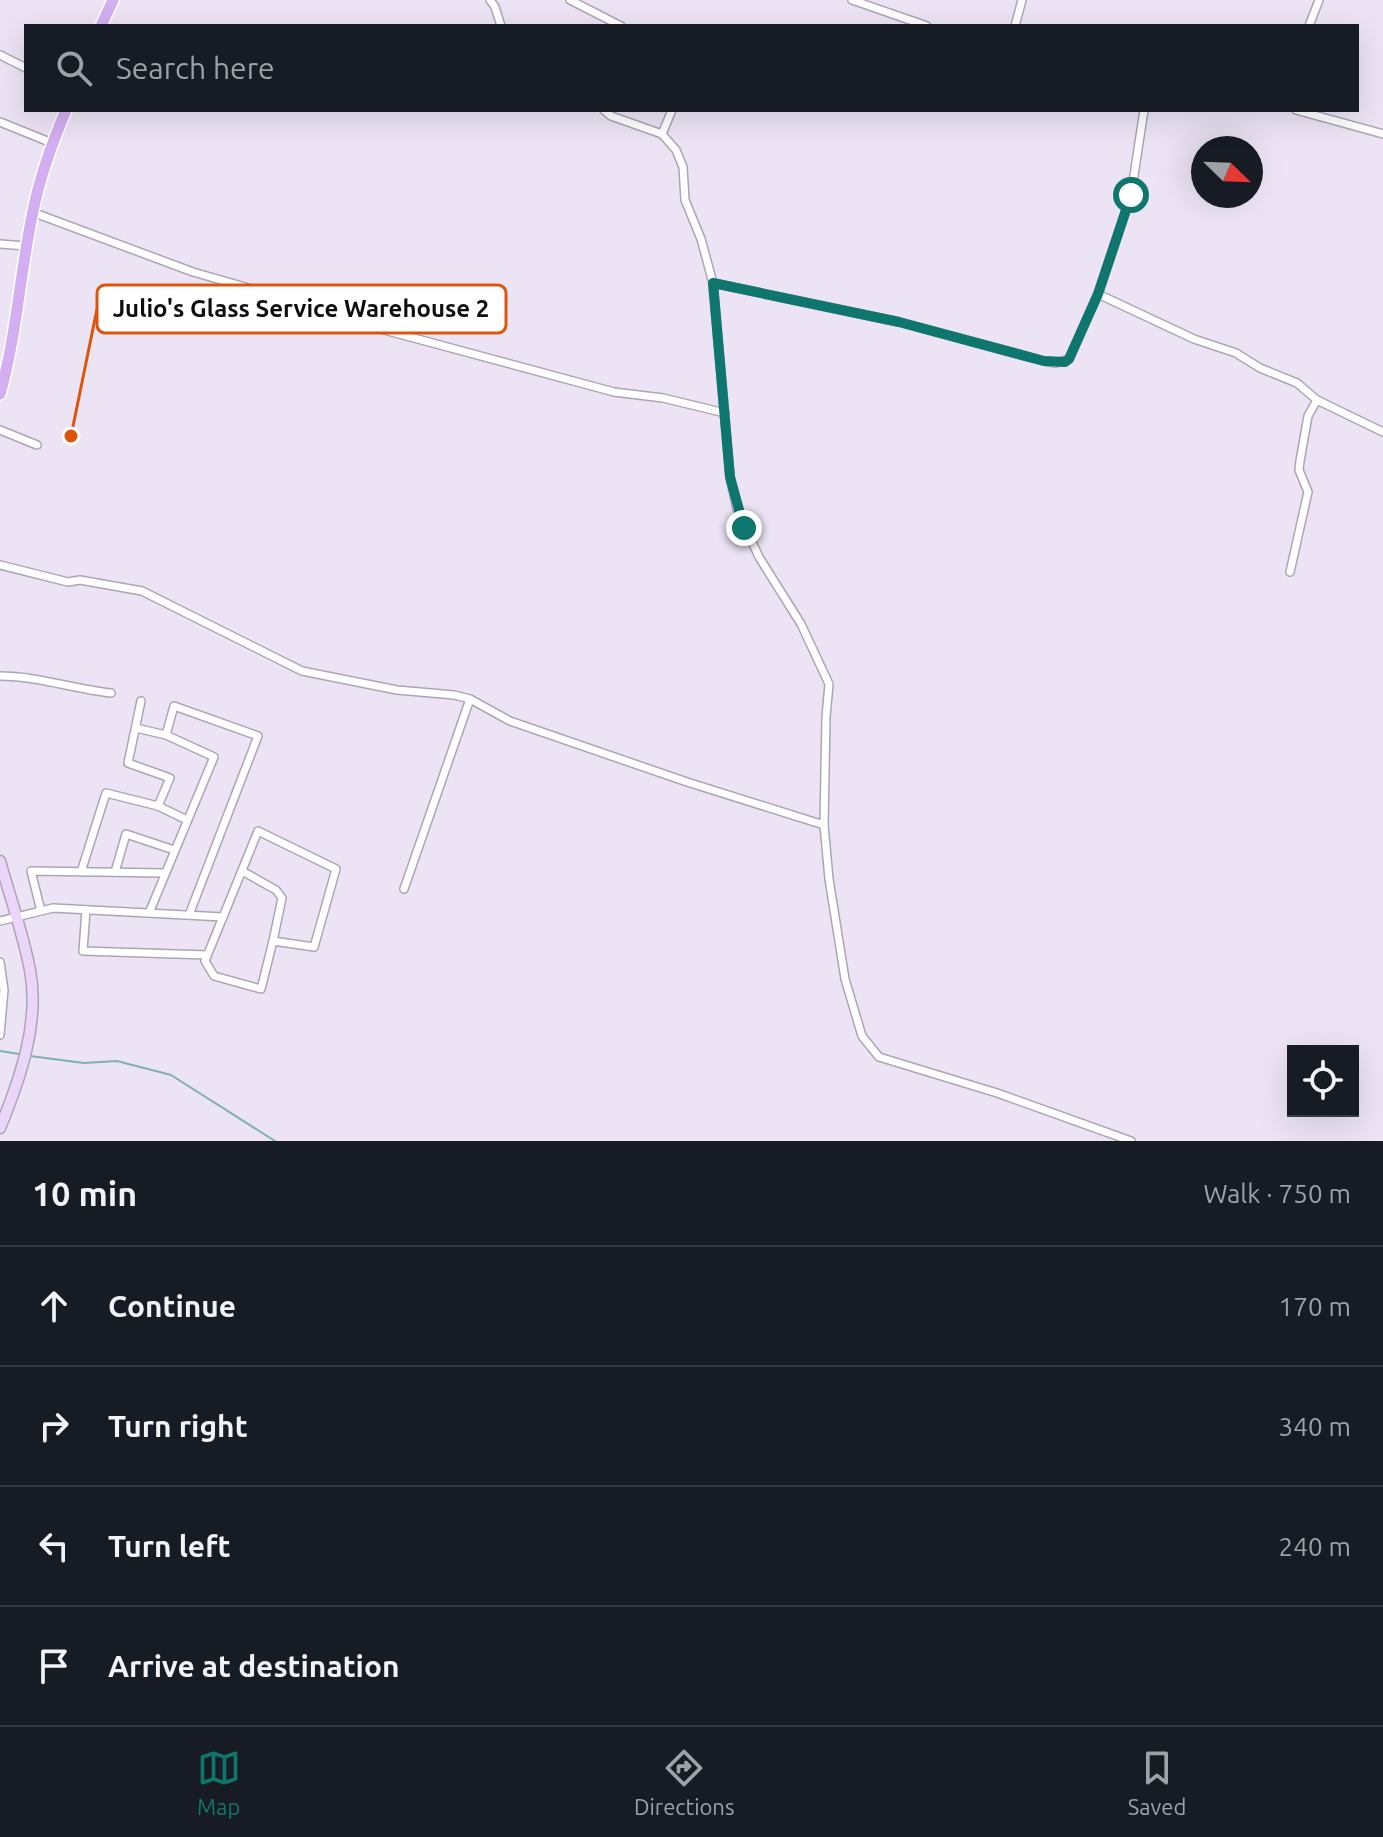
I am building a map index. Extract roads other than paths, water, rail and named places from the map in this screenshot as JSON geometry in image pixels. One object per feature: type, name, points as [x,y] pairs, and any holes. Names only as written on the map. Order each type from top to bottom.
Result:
[{"type":"main road","points":[[102,24],[113,0]]},
{"type":"main road","points":[[0,394],[16,321],[32,212],[52,143],[65,112]]},
{"type":"street","points":[[490,0],[500,24]]},
{"type":"street","points":[[570,0],[617,24]]},
{"type":"street","points":[[852,0],[921,24]]},
{"type":"street","points":[[1016,24],[1022,0]]},
{"type":"street","points":[[1310,24],[1319,0]]},
{"type":"street","points":[[0,55],[24,67]]},
{"type":"street","points":[[606,112],[662,134],[676,150],[683,167],[685,200],[701,239],[713,283],[730,477],[744,528],[801,624],[829,684],[824,825],[829,879],[845,979],[862,1036],[879,1057],[997,1093],[1131,1141]]},
{"type":"street","points":[[662,134],[671,112]]},
{"type":"street","points":[[713,283],[899,322],[1056,363],[1069,359],[1098,294],[1135,180],[1144,112]]},
{"type":"street","points":[[1303,112],[1383,134]]},
{"type":"street","points":[[0,122],[52,143]]},
{"type":"street","points":[[32,212],[193,272],[321,309],[374,328],[614,392],[663,398],[725,413]]},
{"type":"street","points":[[0,244],[26,246]]},
{"type":"street","points":[[1098,294],[1194,339],[1236,353],[1260,368],[1297,383],[1317,400],[1383,432]]},
{"type":"street","points":[[1290,572],[1308,492],[1299,470],[1300,461],[1308,416],[1317,400]]},
{"type":"street","points":[[0,430],[37,445]]},
{"type":"street","points":[[0,565],[68,582],[80,580],[142,591],[302,671],[397,690],[470,699],[510,721],[824,825]]},
{"type":"street","points":[[0,676],[24,676],[47,683],[111,693]]},
{"type":"street","points":[[404,889],[470,699]]},
{"type":"street","points":[[141,701],[128,763],[170,778],[158,806]]},
{"type":"street","points":[[166,735],[174,706],[258,736],[189,915]]},
{"type":"street","points":[[136,728],[166,735],[214,757],[149,913]]},
{"type":"street","points":[[81,872],[106,793],[158,806],[187,820]]},
{"type":"street","points":[[242,871],[276,890],[282,898],[261,989],[214,976],[205,961],[258,831],[336,869],[314,947],[273,941]]},
{"type":"street","points":[[115,872],[126,834],[174,850]]},
{"type":"street","points":[[0,861],[30,971],[32,1012],[24,1057],[0,1128]]},
{"type":"street","points":[[41,911],[31,871],[164,873]]},
{"type":"street","points":[[0,921],[53,908],[223,917]]},
{"type":"street","points":[[86,910],[83,951],[207,955]]},
{"type":"street","points":[[0,962],[0,1035]]},
{"type":"waterway","points":[[0,1051],[19,1054]]},
{"type":"waterway","points":[[30,1056],[84,1063],[117,1061],[171,1075],[275,1141]]},
{"type":"place","name":"Julio's Glass Service Warehouse 2","points":[[71,436]]}]
